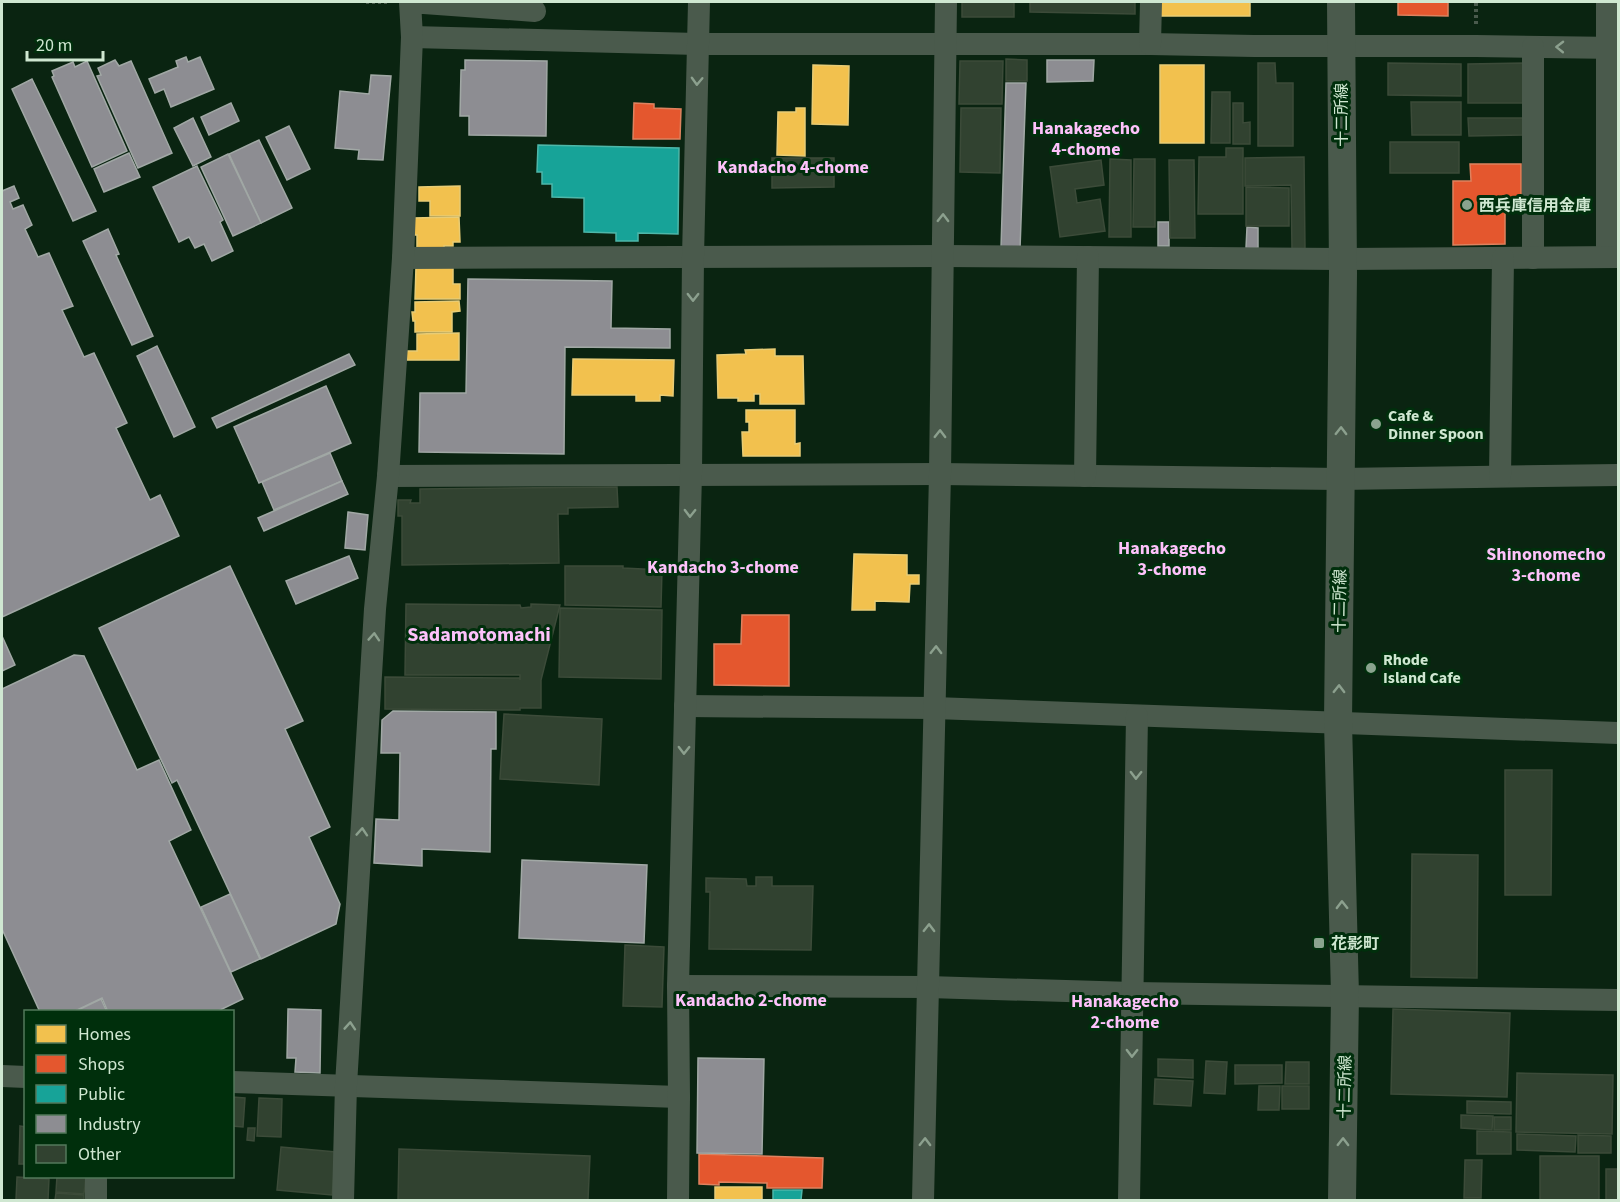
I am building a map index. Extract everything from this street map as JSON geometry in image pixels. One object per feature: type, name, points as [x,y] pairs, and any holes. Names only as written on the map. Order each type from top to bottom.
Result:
[{"type":"street","points":[[343,1200],[346,1085],[375,609],[388,476],[403,258],[412,37],[410,2],[535,6],[533,41]]},
{"type":"street","points":[[678,1200],[680,1097],[678,986],[691,474],[699,2]]},
{"type":"street","points":[[923,1200],[940,474],[946,2]]},
{"type":"street","points":[[1150,2],[1150,44]]},
{"type":"street","name":"十二所線","points":[[1341,2],[1342,259],[1338,722],[1345,995],[1342,1200]]},
{"type":"street","points":[[403,258],[1613,257],[1613,48],[1607,2]]},
{"type":"street","points":[[412,37],[698,44],[946,43],[1613,48]]},
{"type":"street","points":[[1533,47],[1533,258]]},
{"type":"street","points":[[1085,476],[1088,257]]},
{"type":"street","points":[[1500,476],[1503,258]]},
{"type":"street","points":[[388,476],[940,474],[1340,479],[1618,474]]},
{"type":"street","points":[[685,706],[934,708],[1618,733]]},
{"type":"street","points":[[1129,1200],[1137,716]]},
{"type":"street","points":[[678,986],[928,987],[1133,993],[1618,1000]]},
{"type":"street","points":[[2,1076],[24,1077]]},
{"type":"street","points":[[234,1082],[680,1097]]},
{"type":"street","points":[[96,1178],[96,1200]]},
{"type":"building: Homes","points":[[1158,2],[1250,2],[1250,16],[1158,16]]},
{"type":"building: Homes","points":[[813,65],[849,66],[848,125],[812,124]]},
{"type":"building: Homes","points":[[1160,65],[1204,65],[1204,143],[1160,143]]},
{"type":"building: Homes","points":[[796,108],[805,108],[805,156],[777,155],[778,112],[796,112]]},
{"type":"building: Homes","points":[[460,186],[460,216],[430,216],[430,201],[419,201],[419,187]]},
{"type":"building: Homes","points":[[459,217],[460,242],[453,242],[453,246],[444,246],[444,249],[417,249],[417,235],[413,235],[413,218]]},
{"type":"building: Homes","points":[[416,267],[453,267],[453,284],[460,284],[460,299],[415,299]]},
{"type":"building: Homes","points":[[459,301],[460,311],[452,312],[452,332],[415,332],[412,312],[415,312],[415,302]]},
{"type":"building: Homes","points":[[459,333],[459,360],[407,360],[406,351],[417,351],[417,334]]},
{"type":"building: Homes","points":[[775,349],[775,356],[803,356],[804,404],[760,404],[760,394],[754,394],[754,401],[718,398],[717,355],[746,354],[745,350]]},
{"type":"building: Homes","points":[[573,359],[674,360],[673,396],[660,395],[660,401],[636,401],[636,395],[572,395]]},
{"type":"building: Homes","points":[[746,410],[795,410],[795,444],[800,443],[800,456],[743,456],[742,432],[749,432]]},
{"type":"building: Homes","points":[[854,554],[907,555],[907,575],[919,575],[919,584],[910,584],[909,602],[875,601],[875,610],[852,610]]},
{"type":"building: Homes","points":[[715,1187],[762,1187],[762,1200],[715,1200]]},
{"type":"building: Shops","points":[[1398,2],[1448,2],[1448,16],[1398,15]]},
{"type":"building: Shops","points":[[634,103],[654,104],[654,108],[681,109],[680,139],[633,139]]},
{"type":"building: Shops","points":[[1470,164],[1521,164],[1521,200],[1505,200],[1505,244],[1453,245],[1453,181],[1471,181]]},
{"type":"building: Shops","points":[[742,615],[789,615],[789,686],[714,685],[714,644],[741,644]]},
{"type":"building: Shops","points":[[699,1154],[823,1158],[822,1188],[767,1188],[767,1183],[699,1184]]},
{"type":"building: Public","points":[[538,145],[679,148],[678,234],[638,233],[638,241],[616,241],[616,233],[584,232],[584,198],[552,197],[552,184],[542,184],[542,172],[537,172]]},
{"type":"building: Public","points":[[773,1190],[802,1190],[801,1200],[773,1200]]},
{"type":"building: Industry","points":[[186,57],[188,62],[200,57],[214,89],[171,107],[164,89],[155,93],[149,79],[178,67],[176,61]]},
{"type":"building: Industry","points":[[115,60],[119,66],[131,61],[172,153],[138,168],[97,76],[101,75],[98,68]]},
{"type":"building: Industry","points":[[465,60],[547,61],[546,136],[469,135],[469,116],[460,116],[461,70],[465,70]]},
{"type":"building: Industry","points":[[1047,60],[1094,60],[1093,81],[1047,82]]},
{"type":"building: Industry","points":[[87,61],[127,151],[92,167],[52,77],[54,76],[52,71],[73,62],[75,67]]},
{"type":"building: Industry","points":[[371,75],[391,76],[383,160],[358,159],[359,150],[335,148],[340,91],[369,94]]},
{"type":"building: Industry","points":[[32,79],[96,211],[73,221],[12,89]]},
{"type":"building: Industry","points":[[1006,83],[1026,83],[1020,249],[1001,248]]},
{"type":"building: Industry","points":[[231,103],[239,121],[209,135],[201,117]]},
{"type":"building: Industry","points":[[193,118],[211,157],[193,166],[174,128]]},
{"type":"building: Industry","points":[[289,126],[310,169],[287,180],[266,137]]},
{"type":"building: Industry","points":[[259,140],[292,208],[261,223],[229,154]]},
{"type":"building: Industry","points":[[129,153],[140,177],[104,192],[94,169]]},
{"type":"building: Industry","points":[[228,154],[261,223],[233,236],[201,167]]},
{"type":"building: Industry","points":[[197,166],[223,220],[220,222],[233,251],[212,261],[204,244],[195,248],[189,237],[179,242],[153,187]]},
{"type":"building: Industry","points":[[14,186],[19,198],[10,202],[13,209],[23,205],[32,225],[25,229],[38,257],[49,253],[73,306],[62,310],[84,357],[94,353],[127,423],[116,428],[150,500],[160,495],[179,536],[2,617],[2,191]]},
{"type":"building: Industry","points":[[1158,222],[1169,222],[1169,246],[1158,246]]},
{"type":"building: Industry","points":[[1247,227],[1258,228],[1258,248],[1246,248]]},
{"type":"building: Industry","points":[[108,229],[119,254],[116,255],[153,336],[132,345],[83,241]]},
{"type":"building: Industry","points":[[468,279],[612,281],[611,328],[670,329],[670,348],[565,347],[564,454],[419,452],[420,393],[466,393]]},
{"type":"building: Industry","points":[[157,346],[195,427],[174,437],[137,356]]},
{"type":"building: Industry","points":[[349,354],[355,365],[217,428],[212,418]]},
{"type":"building: Industry","points":[[326,386],[351,443],[259,483],[234,427]]},
{"type":"building: Industry","points":[[330,453],[342,481],[274,510],[262,482]]},
{"type":"building: Industry","points":[[342,481],[348,494],[264,531],[258,518]]},
{"type":"building: Industry","points":[[348,512],[368,515],[365,550],[345,548]]},
{"type":"building: Industry","points":[[349,556],[358,578],[296,604],[286,581]]},
{"type":"building: Industry","points":[[230,566],[303,721],[285,729],[330,827],[309,837],[340,904],[336,924],[261,959],[177,780],[172,783],[99,628]]},
{"type":"building: Industry","points":[[2,636],[15,665],[2,671]]},
{"type":"building: Industry","points":[[74,655],[84,656],[137,770],[159,760],[191,830],[169,841],[243,999],[220,1010],[107,1010],[102,998],[77,1010],[39,1010],[2,929],[2,689]]},
{"type":"building: Industry","points":[[393,711],[496,712],[496,749],[491,749],[490,852],[422,849],[422,866],[374,863],[376,819],[399,820],[400,753],[381,753],[382,720]]},
{"type":"building: Industry","points":[[522,860],[647,865],[644,943],[519,938]]},
{"type":"building: Industry","points":[[230,894],[260,959],[231,972],[201,907]]},
{"type":"building: Industry","points":[[101,999],[106,1010],[78,1010]]},
{"type":"building: Industry","points":[[288,1009],[321,1010],[320,1073],[295,1072],[296,1058],[287,1058]]},
{"type":"building: Industry","points":[[698,1058],[764,1059],[762,1154],[697,1153]]},
{"type":"building: Other","points":[[962,2],[1014,2],[1014,17],[962,17]]},
{"type":"building: Other","points":[[1030,2],[1135,2],[1135,14],[1030,12]]},
{"type":"building: Other","points":[[1006,59],[1027,60],[1027,81],[1006,81]]},
{"type":"building: Other","points":[[960,61],[1003,61],[1002,104],[959,104]]},
{"type":"building: Other","points":[[1258,63],[1275,63],[1276,83],[1293,83],[1293,146],[1258,146]]},
{"type":"building: Other","points":[[1388,63],[1461,64],[1461,96],[1388,95]]},
{"type":"building: Other","points":[[1523,63],[1524,103],[1468,103],[1468,64]]},
{"type":"building: Other","points":[[1212,92],[1230,92],[1230,143],[1211,143]]},
{"type":"building: Other","points":[[1411,102],[1461,102],[1461,135],[1412,135]]},
{"type":"building: Other","points":[[1233,103],[1243,103],[1243,123],[1250,122],[1250,144],[1233,144]]},
{"type":"building: Other","points":[[961,108],[1001,108],[1000,173],[960,172]]},
{"type":"building: Other","points":[[1468,118],[1523,118],[1523,135],[1469,136]]},
{"type":"building: Other","points":[[1390,142],[1459,142],[1459,173],[1390,173]]},
{"type":"building: Other","points":[[1226,148],[1243,148],[1243,214],[1198,214],[1199,157],[1226,157]]},
{"type":"building: Other","points":[[1304,157],[1305,249],[1292,249],[1291,185],[1245,186],[1245,158]]},
{"type":"building: Other","points":[[772,158],[834,158],[834,187],[772,188]]},
{"type":"building: Other","points":[[1110,159],[1131,160],[1131,237],[1109,237]]},
{"type":"building: Other","points":[[1134,159],[1155,159],[1155,227],[1133,227]]},
{"type":"building: Other","points":[[1101,160],[1104,185],[1075,189],[1077,203],[1100,199],[1105,231],[1060,237],[1050,167]]},
{"type":"building: Other","points":[[1169,160],[1194,160],[1195,238],[1170,238]]},
{"type":"building: Other","points":[[1246,187],[1289,188],[1289,226],[1246,226]]},
{"type":"building: Other","points":[[617,487],[618,507],[568,508],[568,514],[558,514],[559,563],[402,565],[402,516],[398,516],[398,500],[420,503],[420,489]]},
{"type":"building: Other","points":[[565,566],[623,566],[623,568],[662,570],[661,607],[565,605]]},
{"type":"building: Other","points":[[406,604],[520,605],[521,608],[531,607],[531,604],[560,605],[541,680],[541,708],[520,708],[520,710],[385,709],[385,677],[520,678],[520,675],[405,675]]},
{"type":"building: Other","points":[[560,608],[662,610],[661,679],[559,677]]},
{"type":"building: Other","points":[[504,714],[602,719],[599,785],[500,779]]},
{"type":"building: Other","points":[[1505,770],[1552,770],[1551,895],[1505,895]]},
{"type":"building: Other","points":[[1412,854],[1478,855],[1477,978],[1411,977]]},
{"type":"building: Other","points":[[756,877],[772,877],[772,886],[813,886],[811,950],[709,949],[710,892],[706,892],[706,878],[746,879],[747,886],[756,886]]},
{"type":"building: Other","points":[[625,945],[664,947],[662,1007],[623,1006]]},
{"type":"building: Other","points":[[1393,1009],[1510,1013],[1507,1097],[1391,1094]]},
{"type":"building: Other","points":[[1158,1059],[1193,1060],[1193,1078],[1158,1076]]},
{"type":"building: Other","points":[[1206,1061],[1227,1062],[1225,1094],[1204,1093]]},
{"type":"building: Other","points":[[1286,1062],[1309,1062],[1309,1084],[1285,1084]]},
{"type":"building: Other","points":[[1235,1065],[1282,1065],[1282,1083],[1235,1084]]},
{"type":"building: Other","points":[[1517,1073],[1613,1075],[1612,1134],[1516,1132]]},
{"type":"building: Other","points":[[1155,1079],[1193,1081],[1191,1106],[1154,1104]]},
{"type":"building: Other","points":[[1259,1086],[1280,1086],[1279,1110],[1258,1110]]},
{"type":"building: Other","points":[[1282,1086],[1309,1086],[1309,1109],[1282,1109]]},
{"type":"building: Other","points":[[234,1097],[245,1098],[243,1127],[234,1126]]},
{"type":"building: Other","points":[[259,1098],[282,1099],[281,1137],[257,1136]]},
{"type":"building: Other","points":[[1467,1101],[1511,1102],[1511,1114],[1467,1113]]},
{"type":"building: Other","points":[[1461,1115],[1493,1116],[1492,1130],[1461,1128]]},
{"type":"building: Other","points":[[1494,1117],[1511,1117],[1511,1130],[1494,1130]]},
{"type":"building: Other","points":[[20,1126],[24,1127],[24,1164],[19,1164]]},
{"type":"building: Other","points":[[248,1128],[255,1128],[254,1141],[247,1140]]},
{"type":"building: Other","points":[[1477,1131],[1511,1132],[1511,1154],[1477,1154]]},
{"type":"building: Other","points":[[1517,1134],[1576,1136],[1575,1152],[1517,1150]]},
{"type":"building: Other","points":[[1578,1135],[1611,1136],[1611,1153],[1578,1153]]},
{"type":"building: Other","points":[[281,1147],[336,1152],[332,1195],[277,1190]]},
{"type":"building: Other","points":[[399,1149],[590,1156],[588,1200],[398,1200]]},
{"type":"building: Other","points":[[1540,1156],[1599,1156],[1599,1200],[1540,1200]]},
{"type":"building: Other","points":[[1465,1160],[1482,1160],[1481,1198],[1464,1198]]},
{"type":"building: Other","points":[[1606,1169],[1618,1169],[1618,1200],[1606,1200]]},
{"type":"building: Other","points":[[17,1177],[49,1179],[48,1200],[16,1200]]},
{"type":"building: Other","points":[[57,1178],[86,1178],[84,1194],[56,1192]]},
{"type":"building: Other","points":[[56,1193],[84,1195],[84,1200],[55,1200]]},
{"type":"place","name":"西兵庫信用金庫","points":[[1467,205]]},
{"type":"place","name":"Cafe & Dinner Spoon","points":[[1376,424]]},
{"type":"place","name":"Rhode Island Cafe","points":[[1371,668]]},
{"type":"place","name":"花影町","points":[[1319,943]]},
{"type":"district","name":"Hanakagecho 4-chome","points":[[1086,138]]},
{"type":"district","name":"Kandacho 4-chome","points":[[793,167]]},
{"type":"district","name":"Hanakagecho 3-chome","points":[[1172,558]]},
{"type":"district","name":"Shinonomecho 3-chome","points":[[1546,564]]},
{"type":"district","name":"Kandacho 3-chome","points":[[723,567]]},
{"type":"district","name":"Sadamotomachi","points":[[479,634]]},
{"type":"district","name":"Kandacho 2-chome","points":[[751,1000]]},
{"type":"district","name":"Hanakagecho 2-chome","points":[[1125,1011]]}]
